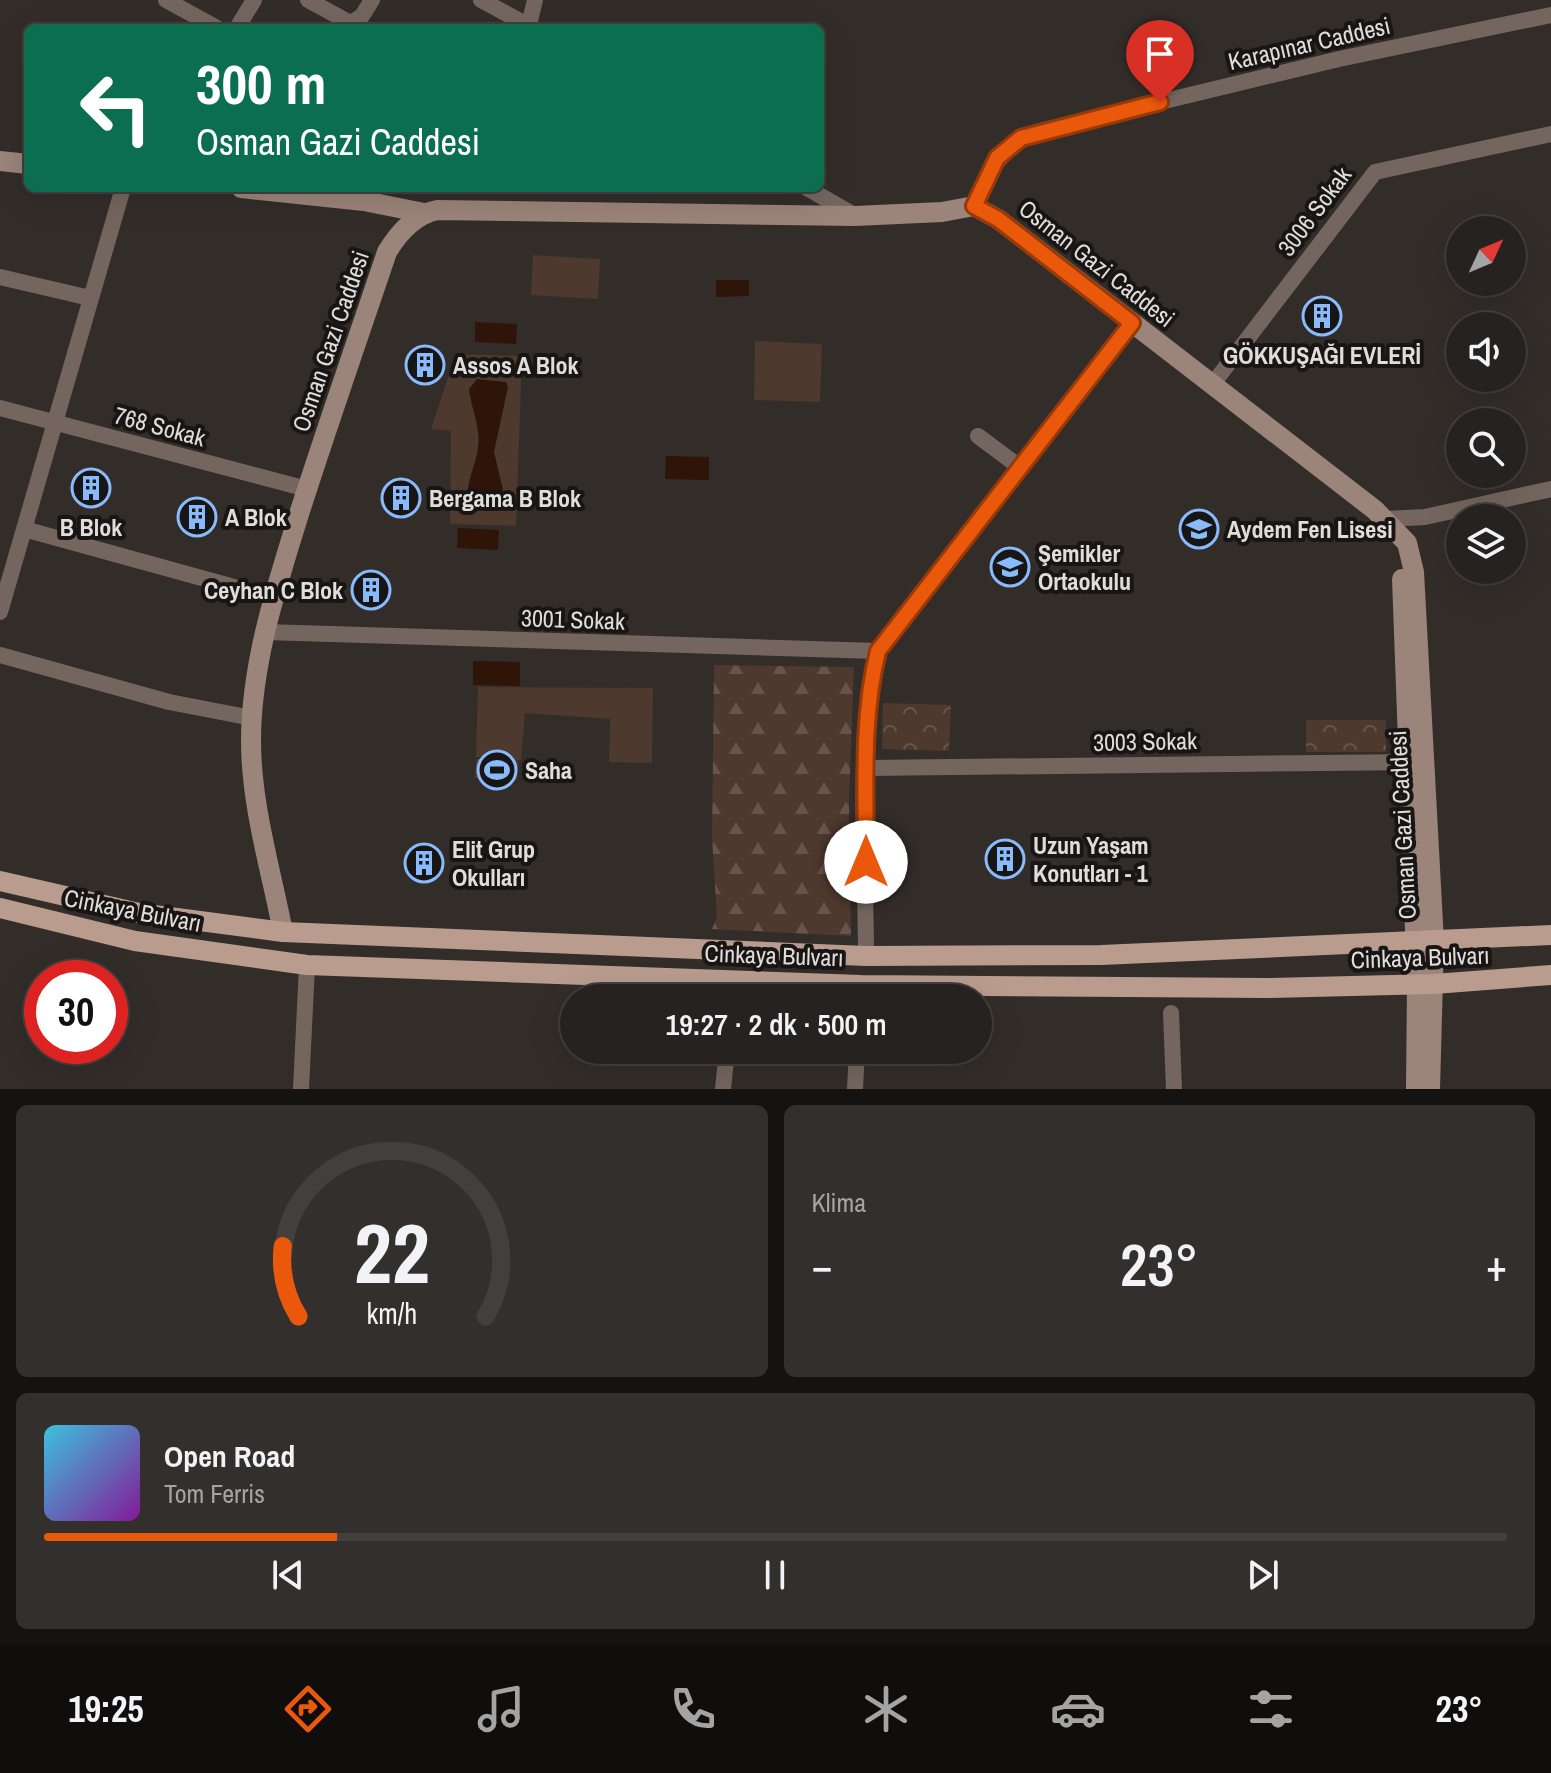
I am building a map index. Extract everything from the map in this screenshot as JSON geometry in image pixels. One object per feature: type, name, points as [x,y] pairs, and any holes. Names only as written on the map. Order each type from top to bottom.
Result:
[{"type":"main road","name":"Cinkaya Bulvarı","points":[[0,881],[139,913],[283,932],[866,956],[1101,955],[1551,935]]},
{"type":"main road","name":"Cinkaya Bulvarı","points":[[0,908],[135,941],[307,965],[645,984]]},
{"type":"main road","name":"Cinkaya Bulvarı","points":[[992,990],[1425,984],[1551,975]]},
{"type":"street","points":[[166,0],[210,24]]},
{"type":"street","points":[[239,24],[254,0]]},
{"type":"street","points":[[308,0],[345,24]]},
{"type":"street","points":[[350,24],[372,0]]},
{"type":"street","points":[[481,0],[525,24]]},
{"type":"street","points":[[531,24],[535,0]]},
{"type":"street","name":"Karapınar Caddesi","points":[[974,206],[997,158],[1021,138],[1040,131],[1339,59],[1551,15]]},
{"type":"street","name":"3006 Sokak","points":[[1212,385],[1375,172],[1551,134]]},
{"type":"street","points":[[0,161],[24,164]]},
{"type":"street","points":[[0,612],[122,192]]},
{"type":"street","points":[[279,192],[364,201],[424,213],[437,210],[855,216],[942,212],[974,206]]},
{"type":"street","points":[[814,192],[855,216]]},
{"type":"street","name":"Osman Gazi Caddesi","points":[[974,206],[998,219],[1386,519],[1407,543],[1411,555],[1430,1089]]},
{"type":"street","name":"Osman Gazi Caddesi","points":[[283,932],[253,779],[252,718],[265,632],[307,489],[387,252],[405,228],[424,213]]},
{"type":"street","points":[[0,277],[90,298]]},
{"type":"street","points":[[866,956],[866,768],[871,679],[878,651],[1132,323]]},
{"type":"street","name":"768 Sokak","points":[[0,408],[307,489]]},
{"type":"street","points":[[978,436],[1021,468]]},
{"type":"street","points":[[1386,519],[1425,517],[1551,489]]},
{"type":"street","points":[[24,529],[274,598]]},
{"type":"street","name":"3001 Sokak","points":[[265,632],[878,651]]},
{"type":"street","points":[[0,655],[169,702],[252,718]]},
{"type":"street","name":"3003 Sokak","points":[[866,768],[1417,762]]},
{"type":"street","points":[[301,1089],[307,965]]},
{"type":"street","name":"Osman Gazi Caddesi","points":[[1416,1089],[1425,984]]},
{"type":"street","points":[[1171,1013],[1174,1089]]},
{"type":"street","points":[[723,1089],[726,1064]]},
{"type":"street","points":[[855,1089],[856,1064]]},
{"type":"green space","points":[[533,255],[600,259],[598,299],[531,295]]},
{"type":"green space","points":[[755,341],[822,344],[820,402],[754,400]]},
{"type":"green space","points":[[456,354],[522,356],[516,526],[450,524],[451,431],[431,429]]},
{"type":"green space","points":[[714,665],[854,667],[849,798],[851,936],[712,929],[717,917],[712,839]]},
{"type":"green space","points":[[478,687],[653,688],[652,763],[609,762],[610,719],[525,713],[521,760],[476,757]]},
{"type":"green space","points":[[883,703],[951,705],[949,751],[882,749]]},
{"type":"green space","points":[[1306,720],[1386,720],[1386,752],[1306,752]]},
{"type":"green space","name":"Saha","points":[[476,759],[519,761],[517,780],[475,778]]},
{"type":"shaded area","points":[[716,280],[749,280],[749,296],[716,297]]},
{"type":"shaded area","points":[[475,322],[517,324],[516,344],[475,342]]},
{"type":"shaded area","points":[[477,379],[506,382],[508,387],[494,452],[503,490],[494,507],[470,505],[468,497],[479,440],[469,389]]},
{"type":"shaded area","points":[[666,456],[709,457],[709,480],[665,479]]},
{"type":"shaded area","points":[[458,528],[499,530],[498,550],[457,548]]},
{"type":"shaded area","points":[[473,661],[520,662],[520,686],[473,685]]},
{"type":"place","name":"GÖKKUŞAĞI EVLERİ","points":[[1322,316]]},
{"type":"place","name":"Assos A Blok","points":[[425,365]]},
{"type":"place","name":"B Blok","points":[[91,488]]},
{"type":"place","name":"Bergama B Blok","points":[[401,498]]},
{"type":"place","name":"A Blok","points":[[197,517]]},
{"type":"place","name":"Aydem Fen Lisesi","points":[[1199,529]]},
{"type":"place","name":"Şemikler Ortaokulu","points":[[1010,567]]},
{"type":"place","name":"Ceyhan C Blok","points":[[371,590]]},
{"type":"place","name":"Saha","points":[[497,770]]},
{"type":"place","name":"Uzun Yaşam Konutları - 1","points":[[1005,859]]},
{"type":"place","name":"Elit Grup Okulları","points":[[424,863]]},
{"type":"route","points":[[866,862],[866,768],[871,679],[878,651],[1132,323],[998,219],[974,206],[997,158],[1021,138],[1160,102]]}]
